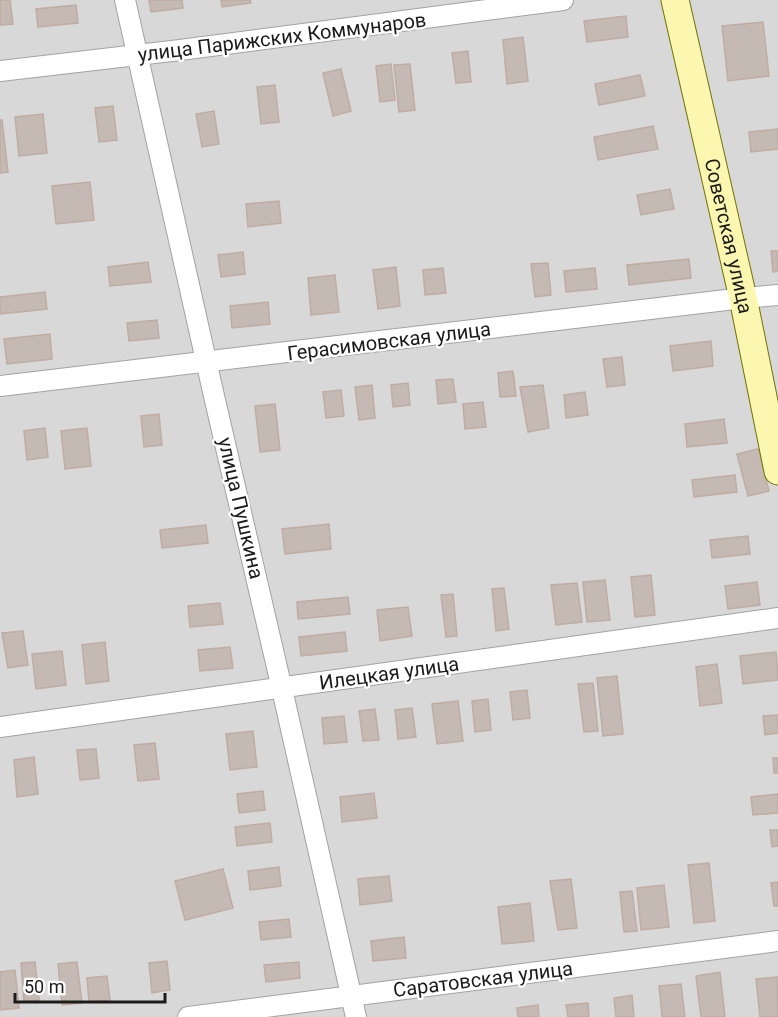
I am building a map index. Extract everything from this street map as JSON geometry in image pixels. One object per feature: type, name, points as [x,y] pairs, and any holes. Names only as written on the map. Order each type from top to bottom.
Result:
[{"type":"street","name":"улица Пушкина","points":[[125,0],[356,1017]]},
{"type":"street","name":"улица Парижских Коммунаров","points":[[0,70],[139,56],[563,0]]},
{"type":"street","name":"Советская улица","points":[[675,0],[743,298],[778,471]]},
{"type":"street","name":"Герасимовская улица","points":[[0,386],[743,298],[778,296]]},
{"type":"street","name":"Илецкая улица","points":[[0,727],[778,618]]},
{"type":"street","name":"Саратовская улица","points":[[188,1017],[778,941]]},
{"type":"shaded area","points":[[0,0],[778,0],[778,1017],[0,1017]]},
{"type":"building","points":[[0,0],[10,0],[13,24],[0,25]]},
{"type":"building","points":[[149,0],[182,0],[183,8],[151,12]]},
{"type":"building","points":[[221,0],[250,0],[251,3],[222,7]]},
{"type":"building","points":[[76,5],[78,23],[38,27],[36,9]]},
{"type":"building","points":[[626,16],[628,37],[587,42],[584,21]]},
{"type":"building","points":[[763,22],[769,76],[728,81],[722,26]]},
{"type":"building","points":[[523,37],[528,81],[507,84],[503,40]]},
{"type":"building","points":[[468,51],[471,82],[456,83],[452,53]]},
{"type":"building","points":[[391,64],[395,100],[380,102],[376,66]]},
{"type":"building","points":[[410,64],[415,110],[399,112],[394,65]]},
{"type":"building","points":[[341,69],[351,111],[333,116],[323,73]]},
{"type":"building","points":[[640,75],[645,96],[599,105],[595,84]]},
{"type":"building","points":[[275,85],[279,122],[261,124],[257,87]]},
{"type":"building","points":[[113,106],[117,140],[99,142],[95,108]]},
{"type":"building","points":[[214,111],[219,144],[202,147],[196,114]]},
{"type":"building","points":[[43,114],[47,153],[19,156],[15,117]]},
{"type":"building","points":[[0,120],[2,120],[8,172],[0,173]]},
{"type":"building","points":[[653,126],[658,149],[598,160],[594,137]]},
{"type":"building","points":[[778,129],[778,149],[751,152],[749,132]]},
{"type":"building","points":[[90,182],[94,220],[56,224],[52,186]]},
{"type":"building","points":[[670,189],[674,209],[641,215],[637,195]]},
{"type":"building","points":[[279,201],[281,223],[248,227],[246,204]]},
{"type":"building","points":[[771,251],[778,251],[778,271],[773,272]]},
{"type":"building","points":[[243,252],[245,274],[221,277],[218,255]]},
{"type":"building","points":[[689,259],[691,278],[629,285],[627,265]]},
{"type":"building","points":[[148,262],[151,282],[110,286],[108,267]]},
{"type":"building","points":[[548,263],[551,295],[535,297],[531,264]]},
{"type":"building","points":[[396,267],[400,306],[378,309],[373,270]]},
{"type":"building","points":[[443,268],[446,293],[425,295],[423,270]]},
{"type":"building","points":[[595,268],[597,289],[566,292],[564,271]]},
{"type":"building","points":[[335,275],[339,312],[311,315],[308,278]]},
{"type":"building","points":[[45,292],[47,309],[0,314],[0,297]]},
{"type":"building","points":[[268,302],[270,324],[232,328],[230,306]]},
{"type":"building","points":[[157,320],[159,338],[129,341],[127,323]]},
{"type":"building","points":[[50,334],[52,359],[7,364],[4,339]]},
{"type":"building","points":[[711,341],[713,366],[673,371],[670,346]]},
{"type":"building","points":[[622,357],[625,385],[607,387],[603,359]]},
{"type":"building","points":[[513,371],[516,396],[500,397],[498,373]]},
{"type":"building","points":[[453,379],[456,402],[438,404],[436,380]]},
{"type":"building","points":[[408,383],[410,405],[393,407],[391,385]]},
{"type":"building","points":[[372,385],[375,418],[359,420],[355,387]]},
{"type":"building","points":[[543,385],[549,428],[528,432],[520,387]]},
{"type":"building","points":[[341,390],[344,416],[326,418],[323,392]]},
{"type":"building","points":[[585,392],[588,415],[566,418],[564,395]]},
{"type":"building","points":[[483,402],[486,427],[465,429],[463,404]]},
{"type":"building","points":[[275,404],[280,450],[260,452],[255,406]]},
{"type":"building","points":[[159,414],[162,445],[144,447],[141,416]]},
{"type":"building","points":[[724,419],[727,443],[687,447],[685,424]]},
{"type":"building","points":[[45,428],[48,457],[27,460],[24,431]]},
{"type":"building","points":[[87,428],[91,466],[65,469],[61,431]]},
{"type":"building","points":[[758,449],[769,491],[748,496],[737,454]]},
{"type":"building","points":[[735,475],[737,492],[694,497],[692,480]]},
{"type":"building","points":[[329,524],[331,549],[285,554],[282,529]]},
{"type":"building","points":[[206,525],[208,543],[162,548],[160,530]]},
{"type":"building","points":[[748,536],[750,554],[712,558],[710,540]]},
{"type":"building","points":[[651,575],[655,615],[635,617],[631,577]]},
{"type":"building","points":[[605,580],[610,620],[587,622],[583,582]]},
{"type":"building","points":[[757,582],[760,605],[728,609],[725,586]]},
{"type":"building","points":[[577,583],[582,622],[556,625],[551,585]]},
{"type":"building","points":[[504,588],[509,629],[496,631],[492,589]]},
{"type":"building","points":[[453,594],[457,636],[446,637],[441,595]]},
{"type":"building","points":[[348,597],[350,614],[298,619],[297,602]]},
{"type":"building","points":[[220,603],[223,624],[190,627],[188,606]]},
{"type":"building","points":[[408,607],[412,636],[380,641],[377,610]]},
{"type":"building","points":[[23,631],[28,665],[8,668],[2,633]]},
{"type":"building","points":[[345,632],[347,651],[301,656],[299,637]]},
{"type":"building","points":[[105,642],[109,681],[86,684],[82,645]]},
{"type":"building","points":[[230,647],[233,668],[200,671],[198,650]]},
{"type":"building","points":[[62,651],[66,685],[36,689],[32,654]]},
{"type":"building","points":[[776,652],[778,680],[743,684],[740,656]]},
{"type":"building","points":[[717,664],[722,703],[700,706],[696,667]]},
{"type":"building","points":[[617,676],[623,734],[603,736],[597,678]]},
{"type":"building","points":[[593,683],[598,731],[584,732],[578,684]]},
{"type":"building","points":[[527,690],[530,718],[513,720],[510,692]]},
{"type":"building","points":[[488,699],[491,730],[475,732],[472,701]]},
{"type":"building","points":[[458,701],[463,741],[437,744],[432,704]]},
{"type":"building","points":[[412,708],[416,737],[398,739],[395,710]]},
{"type":"building","points":[[375,709],[379,740],[363,741],[359,711]]},
{"type":"building","points":[[778,715],[778,733],[765,735],[763,716]]},
{"type":"building","points":[[344,716],[347,742],[324,744],[322,718]]},
{"type":"building","points":[[253,731],[257,767],[230,770],[226,734]]},
{"type":"building","points":[[155,743],[159,779],[138,781],[134,745]]},
{"type":"building","points":[[96,749],[99,778],[80,780],[77,750]]},
{"type":"building","points":[[34,757],[38,794],[17,797],[14,760]]},
{"type":"building","points":[[773,758],[778,758],[778,773],[774,773]]},
{"type":"building","points":[[263,791],[265,810],[239,813],[237,794]]},
{"type":"building","points":[[374,793],[377,818],[342,822],[340,797]]},
{"type":"building","points":[[778,794],[778,813],[753,815],[751,797]]},
{"type":"building","points":[[270,823],[272,842],[237,846],[235,827]]},
{"type":"building","points":[[770,830],[778,830],[778,846],[772,847]]},
{"type":"building","points":[[709,863],[715,921],[694,923],[688,865]]},
{"type":"building","points":[[279,867],[281,886],[250,890],[248,871]]},
{"type":"building","points":[[223,869],[233,908],[185,920],[175,881]]},
{"type":"building","points":[[389,876],[392,901],[360,905],[358,879]]},
{"type":"building","points":[[571,879],[577,928],[558,930],[550,881]]},
{"type":"building","points":[[778,882],[778,906],[774,906],[771,883]]},
{"type":"building","points":[[664,885],[669,927],[641,930],[637,888]]},
{"type":"building","points":[[632,891],[637,931],[624,932],[620,892]]},
{"type":"building","points":[[530,903],[534,941],[502,944],[498,907]]},
{"type":"building","points":[[289,919],[291,937],[261,940],[259,922]]},
{"type":"building","points":[[404,937],[406,958],[373,961],[371,941]]},
{"type":"building","points":[[167,961],[170,990],[152,993],[149,963]]},
{"type":"building","points":[[35,962],[39,1000],[24,1002],[21,963]]},
{"type":"building","points":[[77,962],[82,1003],[62,1005],[58,964]]},
{"type":"building","points":[[299,962],[300,978],[266,982],[264,965]]},
{"type":"building","points":[[15,970],[19,1008],[0,1010],[0,972]]},
{"type":"building","points":[[720,972],[725,1017],[701,1017],[696,976]]},
{"type":"building","points":[[107,976],[110,1000],[89,1002],[87,978]]},
{"type":"building","points":[[777,977],[778,1017],[760,1017],[756,979]]},
{"type":"building","points":[[681,984],[685,1017],[662,1017],[659,986]]},
{"type":"building","points":[[632,995],[634,1017],[616,1017],[614,998]]},
{"type":"building","points":[[588,1003],[589,1017],[568,1017],[566,1005]]},
{"type":"building","points":[[538,1005],[539,1017],[518,1017],[517,1008]]}]
